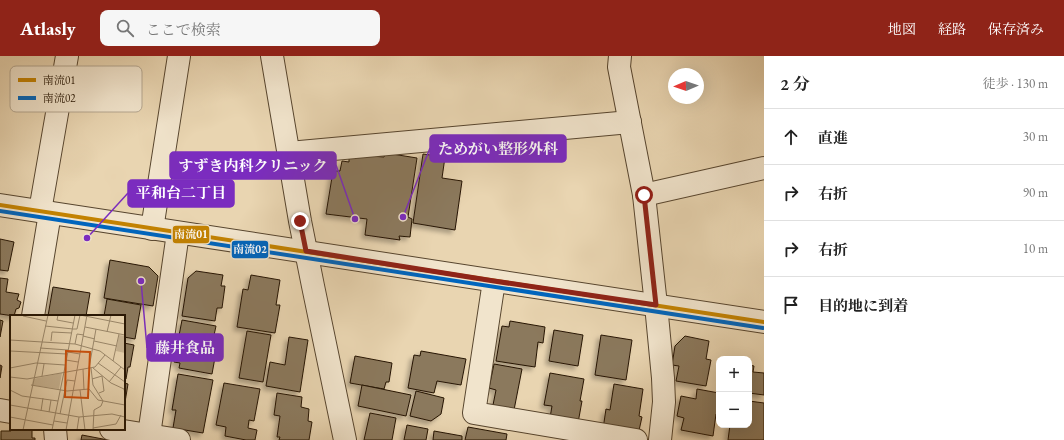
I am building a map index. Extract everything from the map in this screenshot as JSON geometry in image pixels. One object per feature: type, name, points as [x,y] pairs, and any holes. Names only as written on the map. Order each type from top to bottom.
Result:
[{"type":"street","points":[[66,66],[67,56]]},
{"type":"street","points":[[152,229],[179,56]]},
{"type":"street","points":[[620,56],[619,67],[644,195],[656,305],[664,402],[660,440]]},
{"type":"street","points":[[267,57],[289,153],[306,251],[345,440]]},
{"type":"street","points":[[33,315],[45,212],[59,112]]},
{"type":"street","points":[[289,153],[630,122]]},
{"type":"street","points":[[644,195],[764,168]]},
{"type":"street","points":[[0,205],[764,322]]},
{"type":"street","points":[[148,435],[178,233]]},
{"type":"street","points":[[494,281],[474,413],[636,440]]},
{"type":"street","points":[[0,410],[10,412]]},
{"type":"street","points":[[55,430],[56,440]]},
{"type":"street","points":[[118,430],[179,440]]},
{"type":"building","points":[[386,153],[417,158],[408,217],[412,219],[410,237],[399,236],[400,240],[365,235],[367,219],[326,214],[333,171],[340,171],[342,161],[349,162],[349,158],[370,156],[384,157]]},
{"type":"building","points":[[423,154],[445,157],[442,178],[462,181],[455,230],[413,223]]},
{"type":"building","points":[[0,239],[14,242],[8,271],[0,270]]},
{"type":"building","points":[[110,260],[149,267],[158,276],[153,306],[104,298]]},
{"type":"building","points":[[196,271],[223,275],[221,286],[225,286],[222,308],[217,308],[215,321],[182,316],[188,278]]},
{"type":"building","points":[[251,275],[280,280],[276,305],[280,305],[275,333],[237,327],[243,289],[248,290]]},
{"type":"building","points":[[0,278],[8,279],[6,292],[19,294],[17,300],[21,302],[19,308],[16,309],[14,315],[0,314]]},
{"type":"building","points":[[53,287],[90,293],[86,315],[48,315]]},
{"type":"building","points":[[107,299],[141,305],[135,339],[125,337],[125,315],[104,315]]},
{"type":"building","points":[[0,320],[3,321],[0,337]]},
{"type":"building","points":[[182,320],[216,326],[213,340],[218,341],[212,374],[179,368],[180,363],[174,362]]},
{"type":"building","points":[[510,321],[545,327],[543,343],[538,342],[535,367],[496,361],[502,326],[509,327]]},
{"type":"building","points":[[554,330],[583,335],[578,366],[549,361]]},
{"type":"building","points":[[247,331],[271,335],[263,382],[239,378]]},
{"type":"building","points":[[601,335],[632,340],[626,380],[595,375]]},
{"type":"building","points":[[685,336],[709,341],[706,359],[711,360],[706,386],[676,381],[679,366],[672,365],[675,346]]},
{"type":"building","points":[[289,337],[308,340],[300,392],[266,386],[270,362],[285,365]]},
{"type":"building","points":[[125,343],[134,345],[125,379]]},
{"type":"building","points":[[421,351],[466,359],[461,385],[437,381],[434,393],[408,388],[414,355],[420,356]]},
{"type":"building","points":[[355,356],[392,363],[389,382],[386,382],[384,389],[350,383]]},
{"type":"building","points":[[494,364],[522,369],[514,410],[493,405],[496,390],[489,388]]},
{"type":"building","points":[[0,365],[2,366],[0,378]]},
{"type":"building","points":[[752,366],[754,366],[753,372],[764,373],[764,395],[752,393]]},
{"type":"building","points":[[550,373],[584,379],[578,423],[550,418],[552,406],[544,405]]},
{"type":"building","points":[[178,374],[213,380],[203,433],[173,428],[176,410],[172,410]]},
{"type":"building","points":[[125,383],[128,384],[125,402]]},
{"type":"building","points":[[224,383],[260,389],[254,421],[249,420],[248,428],[257,430],[255,440],[225,436],[226,427],[216,425]]},
{"type":"building","points":[[614,384],[643,389],[639,416],[642,417],[638,435],[603,429],[606,409],[610,410]]},
{"type":"building","points":[[362,385],[411,395],[406,416],[358,406]]},
{"type":"building","points":[[697,389],[716,392],[716,414],[713,436],[681,430],[684,418],[677,416],[681,396],[696,399]]},
{"type":"building","points":[[416,391],[444,398],[441,414],[431,421],[410,416]]},
{"type":"building","points":[[277,393],[302,397],[301,407],[309,409],[308,421],[312,422],[309,440],[279,440],[280,437],[277,437],[280,416],[274,415]]},
{"type":"building","points":[[752,401],[764,403],[764,440],[728,440],[730,428],[752,428]]},
{"type":"building","points":[[370,413],[396,418],[392,440],[364,440]]},
{"type":"building","points":[[407,425],[428,429],[426,440],[404,440]]},
{"type":"building","points":[[468,427],[507,434],[506,440],[465,440]]},
{"type":"building","points":[[32,430],[32,438],[35,438],[35,440],[1,440],[1,431]]},
{"type":"building","points":[[434,431],[462,436],[462,440],[433,440]]},
{"type":"building","points":[[82,435],[108,440],[81,440]]},
{"type":"transit line","name":"南流01","points":[[0,205],[764,322]]},
{"type":"transit line","name":"南流02","points":[[0,211],[763,328]]},
{"type":"place","name":"ためがい整形外科","points":[[403,217]]},
{"type":"place","name":"すずき内科クリニック","points":[[355,219]]},
{"type":"place","name":"平和台二丁目","points":[[87,238]]},
{"type":"place","name":"藤井食品","points":[[141,281]]},
{"type":"route","points":[[300,221],[306,251],[656,305],[644,195]]}]
